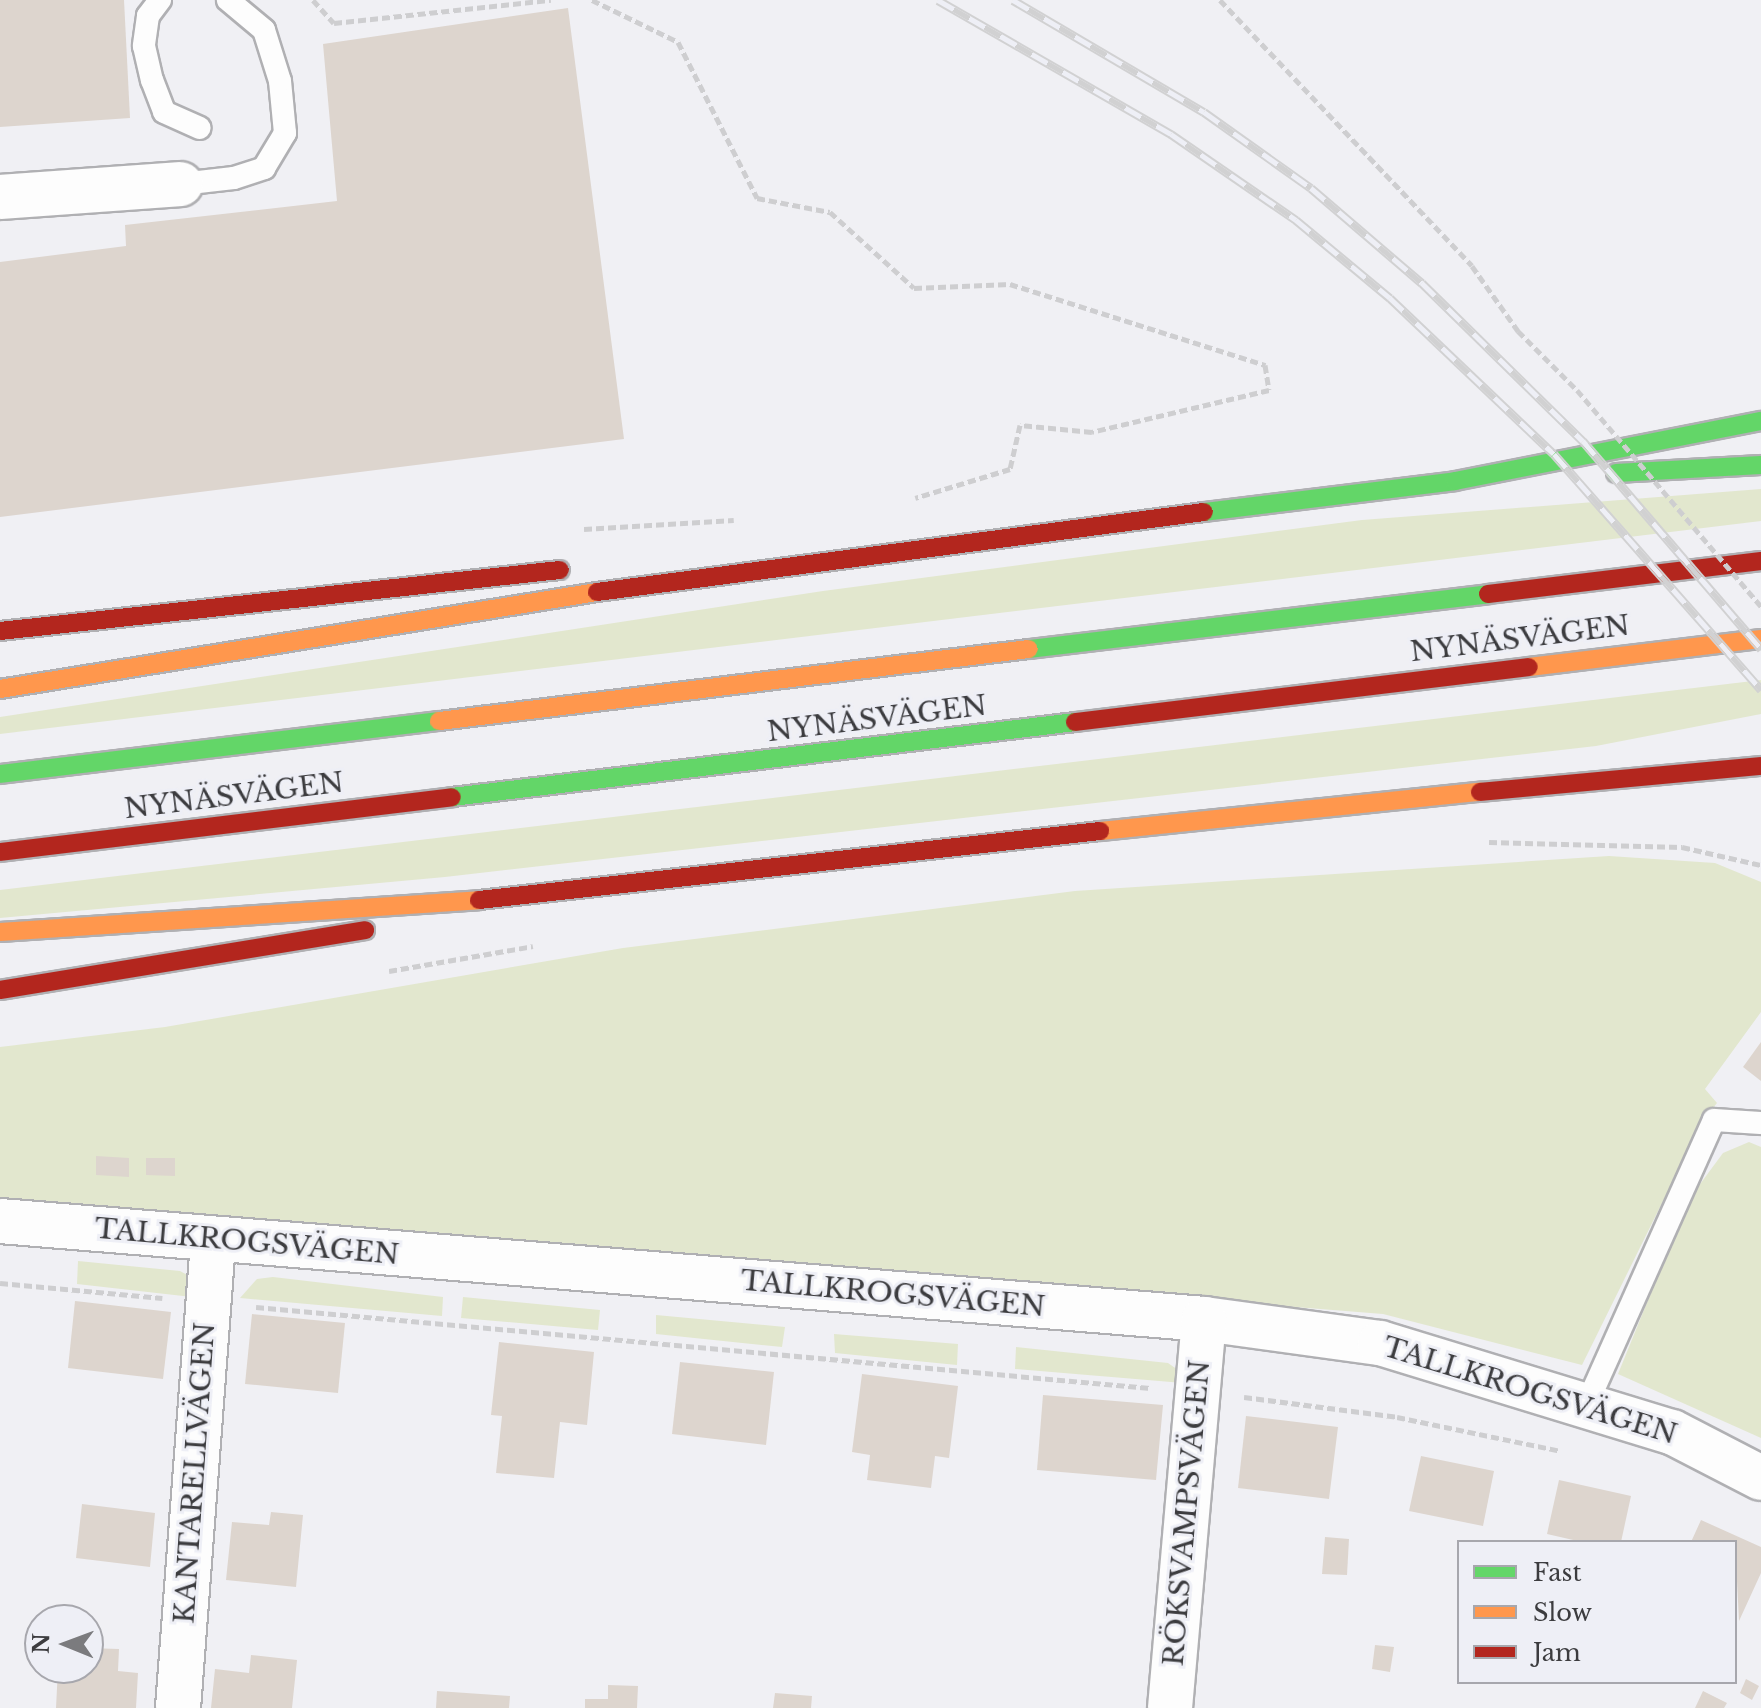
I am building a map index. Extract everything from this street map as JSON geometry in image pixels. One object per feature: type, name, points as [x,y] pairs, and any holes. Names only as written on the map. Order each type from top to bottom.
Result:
[{"type":"highway","points":[[0,689],[681,578],[1455,481],[1761,421]]},
{"type":"highway","points":[[1455,481],[1761,465]]},
{"type":"highway","name":"NYNÄSVÄGEN","points":[[0,774],[1761,561]]},
{"type":"highway","points":[[0,631],[579,568]]},
{"type":"highway","points":[[609,568],[681,578]]},
{"type":"highway","name":"NYNÄSVÄGEN","points":[[0,852],[1761,639]]},
{"type":"highway","points":[[1569,782],[1746,747]]},
{"type":"highway","points":[[0,932],[532,896],[1569,782],[1761,766]]},
{"type":"highway","points":[[0,990],[265,949],[532,896]]},
{"type":"street","points":[[0,197],[181,184]]},
{"type":"street","name":"TALLKROGSVÄGEN","points":[[0,1221],[1204,1319],[1380,1343],[1672,1432],[1761,1478]]},
{"type":"street","name":"KANTARELLVÄGEN","points":[[178,1708],[213,1239]]},
{"type":"street","name":"RÖKSVAMPSVÄGEN","points":[[1170,1708],[1204,1319]]},
{"type":"lane","points":[[160,0],[148,16],[144,46],[152,80],[164,112],[200,128]]},
{"type":"lane","points":[[181,184],[234,178],[264,168],[285,133],[280,81],[264,30],[228,0]]},
{"type":"lane","points":[[1586,1406],[1714,1120],[1761,1123]]},
{"type":"path","points":[[313,0],[334,23],[551,0]]},
{"type":"path","points":[[592,0],[678,42],[757,198],[830,212],[914,288],[1010,284],[1265,365],[1269,390],[1092,432],[1020,425],[1010,469],[901,502],[963,495]]},
{"type":"path","points":[[1220,0],[1472,266],[1518,331],[1577,390],[1761,606]]},
{"type":"path","points":[[1576,414],[1607,409]]},
{"type":"path","points":[[567,530],[738,520]]},
{"type":"path","points":[[1478,843],[1682,847],[1761,865]]},
{"type":"path","points":[[375,974],[548,944]]},
{"type":"path","points":[[0,1283],[1198,1391],[1397,1417],[1569,1453]]},
{"type":"green space","points":[[1761,489],[1761,521],[0,734],[0,717],[823,591],[1362,520]]},
{"type":"green space","points":[[1761,680],[1761,714],[1596,746],[445,877],[0,918],[0,890]]},
{"type":"green space","points":[[1609,856],[1715,863],[1761,882],[1761,1012],[1705,1089],[1717,1103],[1703,1120],[1582,1365],[1383,1314],[0,1205],[0,1047],[165,1027],[623,948],[1075,891]]},
{"type":"green space","points":[[1749,1142],[1761,1147],[1761,1438],[1618,1374],[1689,1199],[1723,1153]]},
{"type":"green space","points":[[78,1261],[180,1271],[191,1277],[192,1297],[77,1284]]},
{"type":"green space","points":[[273,1277],[443,1297],[442,1316],[240,1298],[257,1279]]},
{"type":"green space","points":[[463,1297],[600,1310],[598,1330],[461,1318]]},
{"type":"green space","points":[[656,1315],[785,1327],[782,1347],[656,1334]]},
{"type":"green space","points":[[834,1334],[958,1344],[957,1365],[835,1353]]},
{"type":"green space","points":[[1016,1347],[1168,1363],[1181,1372],[1183,1383],[1015,1369]]},
{"type":"building","points":[[0,0],[124,0],[130,118],[0,127]]},
{"type":"building","points":[[568,8],[624,439],[0,517],[0,262],[126,246],[125,225],[337,201],[323,44]]},
{"type":"building","points":[[1761,1042],[1761,1081],[1743,1067]]},
{"type":"building","points":[[96,1156],[129,1158],[129,1177],[96,1175]]},
{"type":"building","points":[[146,1158],[175,1158],[175,1176],[146,1175]]},
{"type":"building","points":[[75,1301],[171,1312],[163,1379],[68,1368]]},
{"type":"building","points":[[252,1314],[345,1323],[338,1393],[245,1384]]},
{"type":"building","points":[[499,1342],[594,1352],[587,1425],[560,1422],[554,1478],[496,1473],[502,1416],[491,1415]]},
{"type":"building","points":[[680,1362],[774,1372],[766,1445],[672,1434]]},
{"type":"building","points":[[862,1374],[958,1386],[949,1458],[935,1456],[931,1488],[867,1480],[870,1455],[852,1452]]},
{"type":"building","points":[[1043,1395],[1163,1405],[1156,1480],[1037,1470]]},
{"type":"building","points":[[1246,1416],[1338,1427],[1329,1499],[1238,1488]]},
{"type":"building","points":[[1421,1456],[1494,1471],[1483,1526],[1409,1511]]},
{"type":"building","points":[[1559,1480],[1631,1496],[1621,1540],[1573,1540],[1547,1534]]},
{"type":"building","points":[[82,1504],[155,1513],[150,1567],[76,1558]]},
{"type":"building","points":[[271,1512],[303,1515],[296,1587],[226,1580],[232,1522],[269,1525]]},
{"type":"building","points":[[1701,1520],[1761,1547],[1761,1573],[1739,1621],[1737,1540],[1692,1540]]},
{"type":"building","points":[[1325,1537],[1349,1539],[1347,1575],[1322,1574]]},
{"type":"building","points":[[1375,1645],[1394,1647],[1390,1672],[1372,1669]]},
{"type":"building","points":[[104,1649],[119,1649],[118,1671],[138,1673],[136,1708],[56,1708],[57,1684],[104,1684]]},
{"type":"building","points":[[251,1655],[297,1660],[292,1708],[211,1708],[215,1669],[249,1673]]},
{"type":"building","points":[[1746,1679],[1759,1686],[1752,1700],[1740,1693]]},
{"type":"building","points":[[608,1685],[638,1686],[637,1708],[585,1708],[585,1699],[608,1699]]},
{"type":"building","points":[[437,1691],[510,1696],[509,1708],[436,1708]]},
{"type":"building","points":[[1703,1691],[1727,1703],[1724,1708],[1695,1708]]},
{"type":"building","points":[[775,1693],[812,1696],[811,1708],[773,1708]]},
{"type":"railway","points":[[938,0],[1171,134],[1296,220],[1390,298],[1554,454],[1761,690]]},
{"type":"railway","points":[[1013,0],[1204,112],[1311,188],[1422,283],[1583,441],[1761,649]]},
{"type":"traffic: fast","points":[[1204,512],[1455,481],[1761,421]]},
{"type":"traffic: fast","points":[[1616,473],[1761,465]]},
{"type":"traffic: fast","points":[[1029,649],[1488,594]]},
{"type":"traffic: fast","points":[[0,774],[439,721]]},
{"type":"traffic: fast","points":[[452,797],[1075,722]]},
{"type":"traffic: slow","points":[[0,689],[597,592]]},
{"type":"traffic: slow","points":[[1529,667],[1761,639]]},
{"type":"traffic: slow","points":[[439,721],[1029,649]]},
{"type":"traffic: slow","points":[[1100,831],[1480,792]]},
{"type":"traffic: slow","points":[[0,932],[479,900]]},
{"type":"traffic: jam","points":[[597,592],[1204,512]]},
{"type":"traffic: jam","points":[[1488,594],[1761,561]]},
{"type":"traffic: jam","points":[[0,631],[560,570]]},
{"type":"traffic: jam","points":[[1075,722],[1529,667]]},
{"type":"traffic: jam","points":[[1480,792],[1761,766]]},
{"type":"traffic: jam","points":[[0,852],[452,797]]},
{"type":"traffic: jam","points":[[479,900],[1100,831]]},
{"type":"traffic: jam","points":[[0,990],[365,930]]}]
